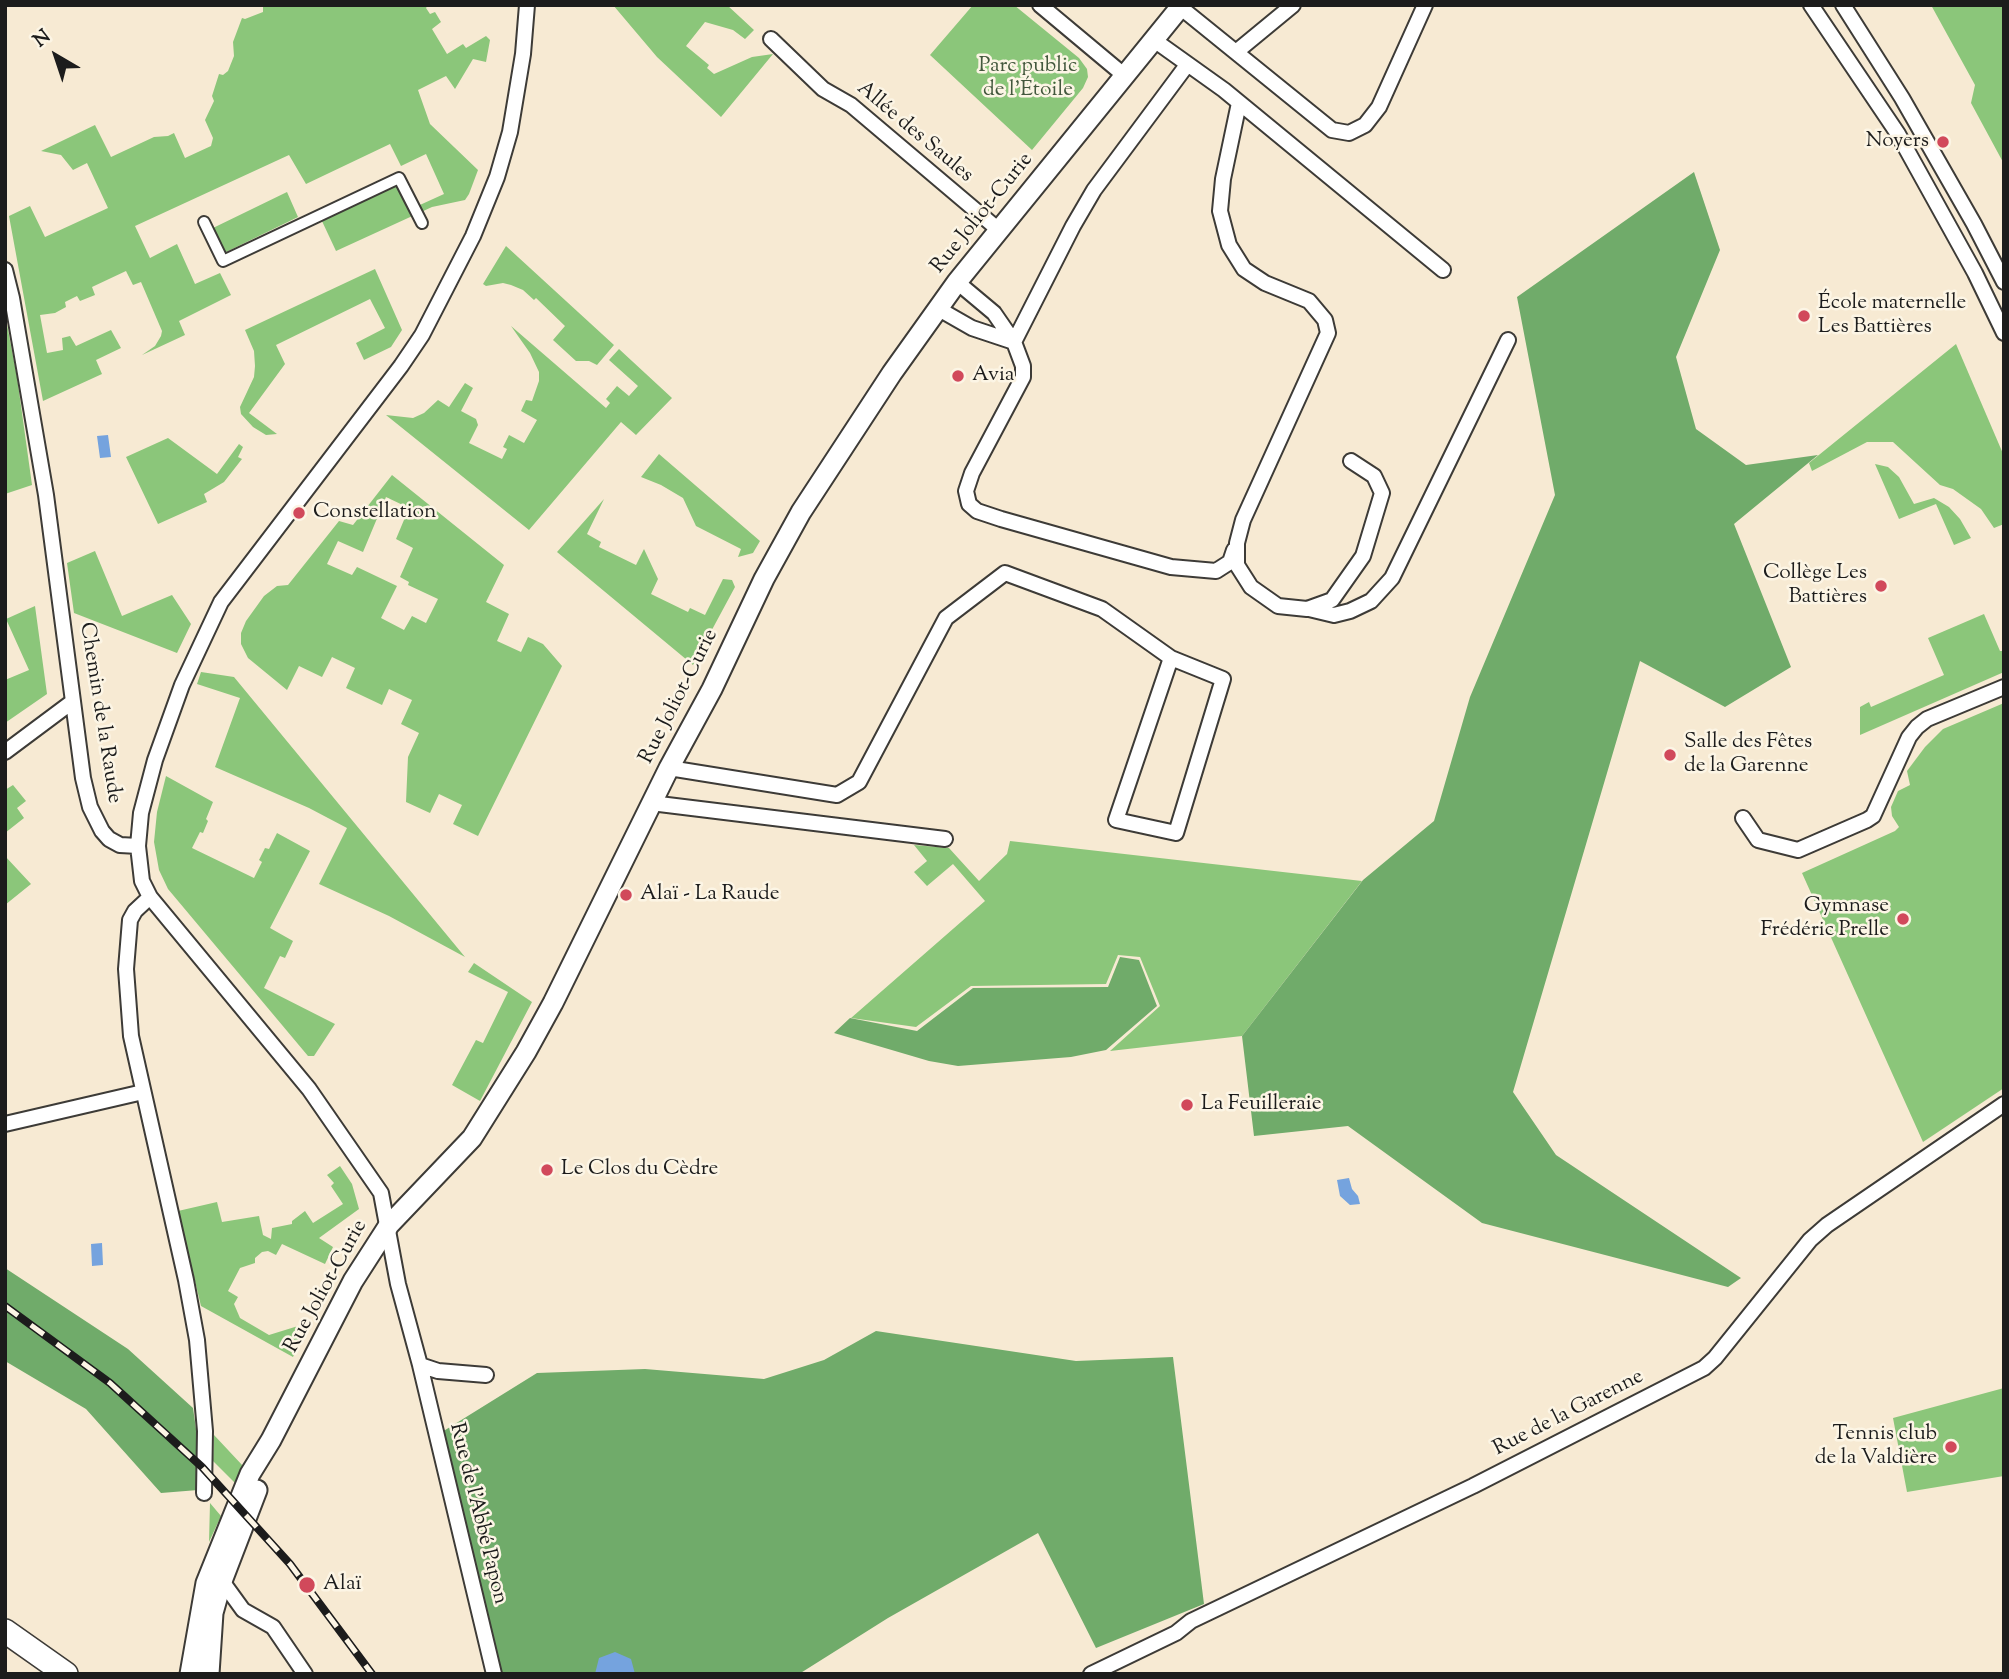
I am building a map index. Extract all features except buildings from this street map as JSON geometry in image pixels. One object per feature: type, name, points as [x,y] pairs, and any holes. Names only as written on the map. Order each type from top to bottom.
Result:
[{"type":"main road","name":"Rue Joliot-Curie","points":[[190,1674],[206,1583],[250,1475],[271,1440],[353,1281],[389,1225],[472,1138],[491,1111],[553,1003],[651,803],[712,689],[764,579],[801,512],[937,308],[1181,6]]},
{"type":"main road","name":"Rue Joliot-Curie","points":[[209,1674],[213,1613],[222,1581],[257,1489],[271,1440]]},
{"type":"main road","points":[[5,1631],[66,1674]]},
{"type":"street","points":[[389,1225],[382,1193],[309,1089],[150,897],[142,881],[138,846],[141,813],[155,760],[182,685],[221,602],[401,366],[428,324],[473,236],[497,177],[510,132],[525,38],[527,5]]},
{"type":"street","points":[[1040,5],[1125,76]]},
{"type":"street","points":[[1236,52],[1293,5]]},
{"type":"street","points":[[1181,6],[1332,130],[1349,134],[1365,125],[1379,107],[1425,5]]},
{"type":"street","points":[[1811,5],[1898,134],[1955,235],[2004,333]]},
{"type":"street","points":[[1843,5],[1902,98],[2004,282]]},
{"type":"street","name":"Allée des Saules","points":[[771,38],[823,89],[851,105],[1000,231]]},
{"type":"street","points":[[1154,40],[1239,103],[1443,270]]},
{"type":"street","points":[[1014,342],[1094,190],[1186,65]]},
{"type":"street","points":[[957,282],[994,313],[1014,342],[1023,366],[1023,377],[972,473],[965,491],[969,504],[977,511],[1001,519],[1171,567],[1216,571],[1230,562],[1243,520],[1328,333],[1325,320],[1309,301],[1265,283],[1244,269],[1229,245],[1220,211],[1223,179],[1239,103]]},
{"type":"street","points":[[205,222],[223,261],[399,178],[422,223]]},
{"type":"street","name":"Chemin de la Raude","points":[[5,270],[46,495],[83,778],[94,818],[109,839],[120,845],[138,846]]},
{"type":"street","points":[[1990,304],[2004,297]]},
{"type":"street","points":[[937,308],[972,328],[1014,342]]},
{"type":"street","points":[[1237,542],[1237,565],[1251,587],[1278,606],[1307,608],[1334,615],[1371,601],[1392,578],[1508,340]]},
{"type":"street","points":[[1307,608],[1332,600],[1363,556],[1376,516],[1382,493],[1374,476],[1351,461]]},
{"type":"street","points":[[669,768],[838,795],[859,782],[946,618],[1005,573],[1102,609],[1171,658],[1223,679],[1176,833],[1116,820],[1171,658]]},
{"type":"street","points":[[1743,818],[1758,840],[1798,849],[1867,820],[1873,816],[1909,737],[1917,727],[1927,719],[2004,687]]},
{"type":"street","points":[[5,752],[72,702]]},
{"type":"street","points":[[651,803],[945,839]]},
{"type":"street","points":[[150,897],[135,911],[130,920],[126,970],[131,1036],[197,1340],[205,1431],[204,1493]]},
{"type":"street","points":[[5,1124],[143,1092]]},
{"type":"street","name":"Rue de la Garenne","points":[[1091,1674],[1174,1633],[1191,1621],[1448,1498],[1704,1368],[1819,1232],[2004,1104]]},
{"type":"street","name":"Rue de l'Abbé Papon","points":[[389,1225],[398,1284],[494,1674]]},
{"type":"street","points":[[420,1365],[438,1371],[485,1375]]},
{"type":"street","points":[[222,1581],[243,1610],[273,1627],[304,1674]]},
{"type":"green space","points":[[263,5],[428,5],[426,8],[430,14],[435,12],[441,22],[432,29],[447,54],[463,44],[466,48],[486,36],[490,40],[486,62],[473,59],[455,89],[446,76],[418,90],[430,124],[478,170],[469,194],[465,200],[432,207],[336,251],[321,219],[397,182],[411,209],[444,194],[426,154],[401,166],[390,144],[306,184],[289,155],[135,226],[150,258],[177,244],[195,284],[220,273],[231,295],[179,321],[185,335],[142,355],[155,346],[162,331],[141,282],[133,285],[126,271],[92,287],[95,295],[80,301],[77,296],[65,302],[66,307],[55,313],[40,315],[47,353],[63,350],[62,338],[70,336],[76,346],[111,330],[121,348],[96,360],[102,374],[43,401],[9,216],[30,206],[45,237],[108,208],[87,163],[73,170],[61,155],[41,151],[95,125],[111,157],[154,137],[174,133],[185,158],[211,146],[213,138],[205,120],[214,101],[212,96],[219,74],[223,75],[228,71],[234,56],[233,42],[242,18],[263,12]]},
{"type":"green space","points":[[613,5],[727,5],[754,30],[745,39],[733,30],[705,22],[686,46],[709,65],[707,68],[714,74],[752,57],[773,54],[721,117],[657,57]]},
{"type":"green space","name":"Parc public de l'Étoile","points":[[973,5],[1014,5],[1079,58],[1087,69],[1088,77],[1083,88],[1032,150],[930,55]]},
{"type":"green space","points":[[1931,5],[2004,5],[2004,164],[1971,103],[1975,85]]},
{"type":"green space","points":[[1694,172],[1720,250],[1676,357],[1696,429],[1746,465],[1818,455],[1734,524],[1791,667],[1725,707],[1640,661],[1513,1092],[1556,1155],[1741,1278],[1728,1287],[1482,1223],[1348,1126],[1254,1136],[1242,1036],[1363,880],[1434,821],[1470,697],[1555,495],[1517,297]]},
{"type":"green space","points":[[287,192],[298,217],[224,253],[213,228]]},
{"type":"green space","points":[[506,246],[614,345],[597,365],[589,361],[576,361],[553,340],[565,326],[536,298],[534,300],[523,290],[511,285],[483,284]]},
{"type":"green space","points":[[375,269],[402,330],[391,347],[364,360],[356,343],[385,328],[370,299],[276,345],[285,364],[249,413],[277,434],[266,435],[253,427],[241,414],[240,407],[254,377],[255,366],[254,351],[245,330]]},
{"type":"green space","points":[[5,314],[32,485],[5,494]]},
{"type":"green space","points":[[511,326],[606,408],[610,403],[606,399],[617,386],[629,396],[638,386],[609,360],[619,349],[672,398],[636,435],[621,422],[529,530],[386,415],[413,418],[424,413],[438,400],[449,407],[465,383],[473,388],[461,411],[476,419],[478,425],[469,443],[502,459],[507,449],[503,447],[509,435],[524,443],[537,420],[521,411],[526,400],[532,401],[539,381],[539,372],[530,353]]},
{"type":"green space","points":[[1956,344],[2004,456],[2004,524],[1994,528],[1981,509],[1953,489],[1940,485],[1893,442],[1867,442],[1812,471],[1809,463]]},
{"type":"green space","points":[[168,438],[217,474],[239,444],[243,447],[238,457],[242,459],[224,482],[204,494],[207,502],[158,524],[126,457]]},
{"type":"green space","points":[[659,454],[760,541],[753,553],[738,557],[741,549],[696,526],[683,498],[641,477]]},
{"type":"green space","points":[[1875,464],[1888,467],[1899,477],[1914,504],[1934,498],[1949,507],[1971,538],[1954,545],[1936,504],[1899,519]]},
{"type":"green space","points":[[392,475],[504,565],[486,602],[509,614],[497,641],[521,652],[528,637],[543,644],[562,666],[478,836],[453,824],[462,805],[439,794],[430,813],[406,802],[408,757],[419,733],[401,724],[412,700],[389,689],[382,705],[346,688],[355,668],[332,657],[322,677],[299,666],[287,690],[248,658],[241,644],[241,633],[246,621],[264,596],[277,586],[288,585],[339,521],[353,525]],"holes":[[[386,497],[409,508],[396,539],[413,548],[400,577],[409,582],[408,585],[438,599],[426,623],[412,616],[404,630],[381,618],[397,586],[357,567],[352,575],[327,564],[338,541],[363,552]]]},
{"type":"green space","points":[[604,499],[587,534],[601,542],[599,547],[636,565],[644,549],[658,579],[651,594],[688,612],[690,608],[705,615],[723,579],[732,580],[735,587],[693,665],[557,552]]},
{"type":"green space","points":[[95,551],[122,616],[172,595],[191,624],[177,653],[74,613],[67,563]]},
{"type":"green space","points":[[35,606],[47,694],[5,723],[5,680],[29,670],[6,619]]},
{"type":"green space","points":[[1984,614],[2000,651],[2004,651],[2004,672],[1860,735],[1860,707],[1869,702],[1871,707],[1944,675],[1928,638]]},
{"type":"green space","points":[[201,672],[234,677],[465,957],[389,916],[319,884],[347,828],[309,808],[215,767],[240,698],[197,684]]},
{"type":"green space","points":[[2004,703],[2004,1088],[1923,1142],[1802,873],[1895,831],[1899,827],[1892,816],[1891,807],[1898,791],[1910,785],[1907,771],[1925,747],[1943,729]]},
{"type":"green space","points":[[166,776],[213,802],[203,833],[200,832],[192,848],[254,878],[265,848],[269,849],[277,833],[310,851],[270,928],[293,941],[285,958],[280,956],[264,988],[335,1024],[314,1056],[308,1056],[168,889],[159,870],[154,842],[157,812]]},
{"type":"green space","points":[[13,785],[26,801],[17,808],[24,818],[5,833],[5,790]]},
{"type":"green space","points":[[1010,841],[1362,881],[1242,1036],[1110,1051],[1160,1006],[1140,957],[1118,955],[1106,984],[971,986],[916,1027],[851,1018],[985,901],[953,864],[927,886],[914,872],[927,861],[914,845],[949,848],[979,881],[1007,854]]},
{"type":"green space","points":[[5,856],[31,884],[5,905]]},
{"type":"green space","points":[[1120,957],[1139,960],[1157,1006],[1106,1050],[1071,1057],[958,1066],[929,1061],[834,1033],[850,1018],[917,1031],[973,988],[1108,987]]},
{"type":"green space","points":[[474,963],[532,1002],[480,1101],[452,1085],[476,1040],[483,1043],[508,992],[468,972]]},
{"type":"green space","points":[[340,1166],[352,1184],[359,1209],[319,1238],[333,1247],[325,1264],[282,1244],[276,1255],[268,1251],[262,1252],[255,1258],[255,1263],[240,1268],[228,1291],[238,1297],[234,1304],[240,1318],[269,1335],[311,1322],[293,1357],[201,1306],[178,1211],[217,1202],[222,1222],[259,1216],[263,1235],[271,1239],[272,1228],[292,1224],[292,1221],[305,1211],[313,1223],[343,1204],[331,1186],[334,1183],[327,1175]]},
{"type":"green space","points":[[5,1268],[128,1349],[193,1408],[198,1443],[198,1490],[161,1493],[86,1409],[5,1361]]},
{"type":"green space","points":[[876,1331],[1076,1361],[1173,1357],[1204,1604],[1096,1648],[1038,1533],[888,1618],[799,1674],[502,1674],[442,1432],[537,1373],[645,1369],[764,1379],[824,1360]]},
{"type":"green space","name":"Tennis club de la Valdière","points":[[2004,1388],[2004,1476],[1907,1492],[1893,1418]]},
{"type":"green space","points":[[214,1435],[243,1466],[236,1484],[213,1461]]},
{"type":"green space","points":[[210,1503],[221,1516],[209,1542]]},
{"type":"water","points":[[108,435],[111,457],[100,458],[97,436]]},
{"type":"water","points":[[1349,1178],[1360,1204],[1350,1205],[1340,1196],[1337,1180]]},
{"type":"water","points":[[102,1243],[103,1265],[92,1266],[91,1244]]},
{"type":"water","points":[[615,1652],[631,1659],[635,1674],[595,1674],[599,1658]]},
{"type":"railway","points":[[5,1306],[110,1383],[202,1467],[290,1564],[372,1674]]},
{"type":"place","name":"Noyers","points":[[1943,142]]},
{"type":"place","name":"École maternelle Les Battières","points":[[1804,316]]},
{"type":"place","name":"Avia","points":[[958,376]]},
{"type":"place","name":"Constellation","points":[[299,513]]},
{"type":"place","name":"Collège Les Battières","points":[[1881,586]]},
{"type":"place","name":"Salle des Fêtes de la Garenne","points":[[1670,755]]},
{"type":"place","name":"Alaï - La Raude","points":[[626,895]]},
{"type":"place","name":"Gymnase Frédéric Prelle","points":[[1903,919]]},
{"type":"place","name":"La Feuilleraie","points":[[1187,1105]]},
{"type":"place","name":"Le Clos du Cèdre","points":[[547,1170]]},
{"type":"place","name":"Tennis club de la Valdière","points":[[1951,1447]]},
{"type":"place","name":"Alaï","points":[[307,1585]]}]
